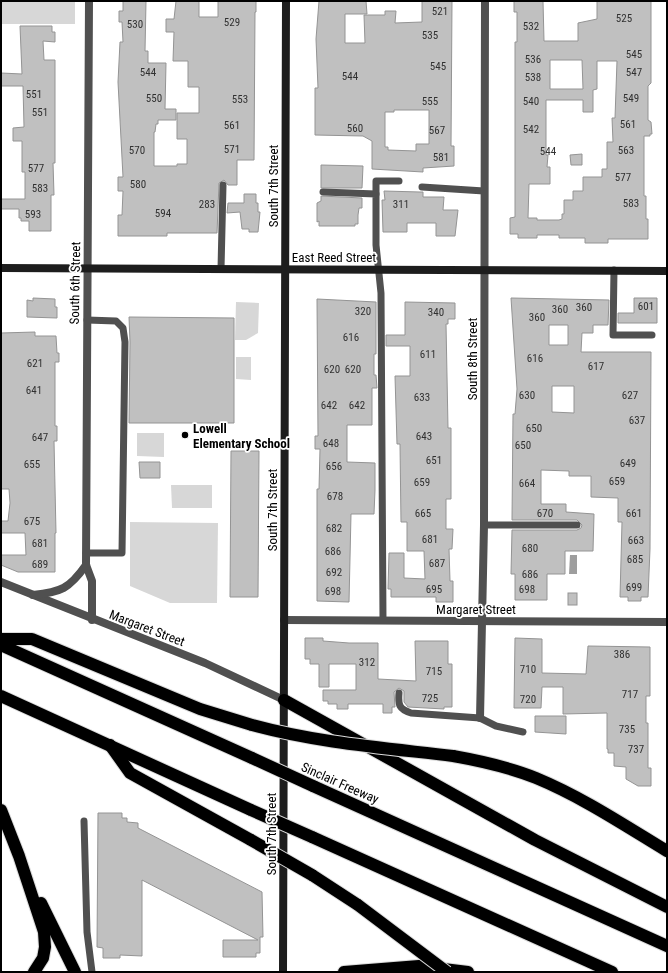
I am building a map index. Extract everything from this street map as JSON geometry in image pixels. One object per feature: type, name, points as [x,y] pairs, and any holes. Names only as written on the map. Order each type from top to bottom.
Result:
[{"type":"highway","points":[[1,639],[32,639],[200,709],[286,734],[322,741],[453,756],[506,768],[542,781],[601,811],[667,851]]},
{"type":"highway","name":"Sinclair Freeway","points":[[1,645],[667,946]]},
{"type":"highway","points":[[1,696],[612,972]]},
{"type":"highway","points":[[284,700],[535,840],[667,907]]},
{"type":"highway","points":[[109,744],[130,773],[312,875],[358,905],[447,972]]},
{"type":"highway","points":[[1,810],[19,856],[44,932],[45,947],[43,958],[34,972]]},
{"type":"highway","points":[[19,856],[75,972]]},
{"type":"highway","points":[[344,972],[419,966],[468,972]]},
{"type":"street","name":"South 6th Street","points":[[89,1],[86,565],[92,581],[92,620]]},
{"type":"street","name":"South 7th Street","points":[[283,972],[286,1]]},
{"type":"street","name":"South 8th Street","points":[[480,718],[484,525],[485,1]]},
{"type":"street","name":"East Reed Street","points":[[1,268],[667,271]]},
{"type":"street","points":[[32,595],[56,592],[64,589],[76,578],[86,565]]},
{"type":"street","name":"Margaret Street","points":[[1,582],[92,620],[218,668],[284,700]]},
{"type":"street","name":"Margaret Street","points":[[284,620],[667,622]]},
{"type":"lane","points":[[383,620],[381,293],[376,245],[376,181],[399,181]]},
{"type":"lane","points":[[221,269],[223,185]]},
{"type":"lane","points":[[422,187],[484,191]]},
{"type":"lane","points":[[323,192],[376,194]]},
{"type":"lane","points":[[614,270],[613,335],[652,335]]},
{"type":"lane","points":[[86,553],[122,553],[125,342],[123,328],[116,321],[87,320]]},
{"type":"lane","points":[[484,525],[577,525]]},
{"type":"lane","points":[[398,693],[398,705],[411,714],[480,718],[496,726],[524,732]]},
{"type":"lane","points":[[84,821],[87,932],[92,972]]},
{"type":"shaded area","points":[[1,1],[75,1],[75,24],[1,24]]},
{"type":"shaded area","points":[[236,302],[259,303],[258,333],[246,340],[235,340]]},
{"type":"shaded area","points":[[236,357],[251,357],[251,380],[236,379]]},
{"type":"shaded area","points":[[137,433],[164,433],[164,457],[137,456]]},
{"type":"shaded area","points":[[171,485],[212,485],[212,508],[172,508]]},
{"type":"shaded area","points":[[130,522],[218,523],[217,603],[170,603],[130,586]]},
{"type":"shaded area","points":[[570,555],[577,555],[577,574],[569,574]]},
{"type":"building","points":[[123,1],[146,1],[145,51],[148,51],[148,63],[166,63],[165,109],[176,109],[176,120],[158,120],[158,124],[156,124],[154,132],[154,166],[177,166],[177,164],[187,164],[187,139],[177,139],[177,113],[199,113],[199,87],[188,87],[188,61],[173,61],[174,32],[166,32],[166,19],[174,19],[176,1],[199,1],[199,17],[218,17],[218,1],[256,1],[254,160],[237,160],[237,185],[228,185],[224,180],[219,183],[217,233],[167,233],[167,236],[118,236],[118,215],[122,215],[123,191],[118,191],[118,177],[123,177],[118,82],[120,42],[123,42],[122,22],[119,22],[119,11],[123,11]]},
{"type":"building","points":[[319,1],[366,1],[367,14],[345,14],[345,43],[365,43],[364,15],[385,15],[385,11],[396,11],[395,23],[422,22],[422,1],[452,1],[451,146],[454,146],[454,166],[423,168],[423,172],[372,169],[372,141],[363,136],[315,135],[315,88],[318,88],[316,39]],"holes":[[[394,110],[429,110],[429,144],[416,144],[416,151],[388,150],[388,147],[385,147],[385,112],[394,112]]]},
{"type":"building","points":[[514,1],[543,1],[544,41],[578,41],[578,23],[597,19],[597,1],[651,1],[651,83],[648,86],[648,120],[651,122],[652,134],[650,134],[650,136],[644,136],[644,196],[646,196],[648,239],[608,239],[608,243],[585,243],[585,238],[559,238],[559,235],[537,235],[537,238],[518,238],[518,234],[510,234],[510,218],[515,217],[515,42],[517,42],[517,12],[514,12]],"holes":[[[550,60],[582,60],[583,89],[550,89]],[[597,61],[617,61],[615,118],[612,118],[613,142],[607,142],[607,169],[602,169],[602,177],[583,177],[583,191],[573,191],[573,200],[564,200],[564,214],[562,214],[562,219],[537,220],[537,218],[528,218],[529,184],[550,184],[550,167],[547,167],[548,155],[546,155],[546,100],[583,100],[583,112],[593,112],[593,90],[597,89]]]},
{"type":"building","points":[[20,26],[52,26],[52,32],[55,32],[55,42],[43,41],[44,60],[55,60],[55,163],[53,163],[54,195],[51,195],[51,231],[29,231],[29,221],[21,221],[21,218],[19,218],[19,209],[1,209],[1,199],[25,199],[25,172],[22,172],[22,141],[13,141],[13,128],[24,127],[23,86],[1,86],[1,73],[22,74]]},
{"type":"building","points":[[582,154],[582,165],[571,165],[570,155]]},
{"type":"building","points":[[321,165],[363,166],[362,188],[321,188]]},
{"type":"building","points":[[384,191],[423,192],[423,197],[444,197],[443,210],[458,210],[455,236],[436,236],[436,223],[407,223],[407,232],[383,232],[382,200],[385,200]]},
{"type":"building","points":[[244,194],[256,194],[258,212],[260,212],[258,232],[249,232],[249,229],[242,229],[240,212],[227,213],[228,203],[244,203]]},
{"type":"building","points":[[321,196],[362,198],[362,208],[359,208],[358,224],[355,224],[355,226],[319,226],[319,221],[317,222],[317,203],[321,201]]},
{"type":"building","points":[[33,298],[55,299],[57,318],[27,317],[27,300],[33,301]]},
{"type":"building","points":[[511,298],[609,300],[608,325],[593,325],[593,333],[582,333],[581,352],[651,352],[650,549],[648,597],[641,597],[641,601],[628,601],[628,597],[620,597],[622,522],[618,522],[618,498],[591,497],[591,476],[569,476],[569,471],[541,470],[541,504],[566,504],[566,512],[594,514],[593,551],[565,551],[565,574],[547,574],[547,600],[515,600],[515,574],[511,574],[512,530],[577,530],[581,528],[582,525],[577,520],[512,520],[513,414],[515,414],[517,389]],"holes":[[[549,325],[568,325],[568,345],[549,345]],[[552,386],[574,386],[574,413],[552,412]]]},
{"type":"building","points":[[634,298],[657,298],[657,323],[618,323],[618,313],[634,313]]},
{"type":"building","points":[[317,299],[376,302],[376,354],[374,354],[374,375],[376,375],[377,388],[372,388],[372,425],[347,425],[347,462],[375,463],[374,514],[351,514],[349,602],[317,601],[317,489],[319,489],[320,449],[315,449],[315,436],[318,436]]},
{"type":"building","points":[[405,302],[455,303],[455,319],[448,319],[448,324],[446,324],[448,428],[451,428],[451,499],[446,499],[446,529],[453,529],[452,549],[449,549],[450,581],[453,581],[453,602],[436,602],[436,597],[391,597],[391,589],[388,589],[389,553],[404,553],[404,578],[425,579],[424,551],[407,551],[407,522],[401,522],[400,444],[397,444],[395,376],[410,376],[410,346],[386,346],[386,335],[405,335]]},
{"type":"building","points":[[129,317],[234,318],[234,423],[129,423]]},
{"type":"building","points":[[35,332],[35,336],[56,336],[57,353],[59,353],[59,362],[55,362],[55,426],[57,426],[57,441],[54,441],[56,533],[55,572],[18,572],[1,565],[1,555],[26,555],[25,533],[1,533],[1,521],[8,521],[10,503],[9,489],[1,489],[1,333]]},
{"type":"building","points":[[231,451],[259,451],[258,597],[230,597]]},
{"type":"building","points":[[139,462],[160,462],[160,478],[140,478]]},
{"type":"building","points":[[568,593],[577,593],[577,605],[568,605]]},
{"type":"building","points":[[305,638],[323,638],[323,641],[349,643],[378,643],[378,679],[416,681],[415,641],[448,641],[448,664],[452,664],[452,707],[444,707],[444,709],[408,707],[404,702],[404,691],[399,688],[394,692],[395,707],[392,707],[392,713],[383,713],[383,704],[348,704],[348,709],[337,709],[337,704],[328,704],[328,701],[323,701],[323,690],[356,690],[356,664],[329,664],[329,687],[319,687],[319,664],[310,664],[310,659],[305,659]]},
{"type":"building","points":[[515,638],[542,639],[542,673],[586,674],[588,646],[650,647],[650,696],[646,696],[646,723],[648,723],[648,768],[651,768],[651,786],[638,786],[626,779],[626,767],[614,766],[614,753],[608,753],[607,749],[607,713],[563,714],[563,687],[542,687],[541,708],[514,708]]},
{"type":"building","points":[[535,716],[566,716],[566,734],[535,732]]},
{"type":"building","points":[[98,813],[122,813],[122,818],[127,818],[127,822],[138,823],[138,828],[262,892],[263,937],[260,937],[260,953],[256,953],[256,957],[223,957],[223,940],[258,940],[142,880],[142,956],[120,955],[120,958],[103,958],[103,948],[97,947]]},
{"type":"place","name":"Lowell Elementary School","points":[[185,435]]}]
